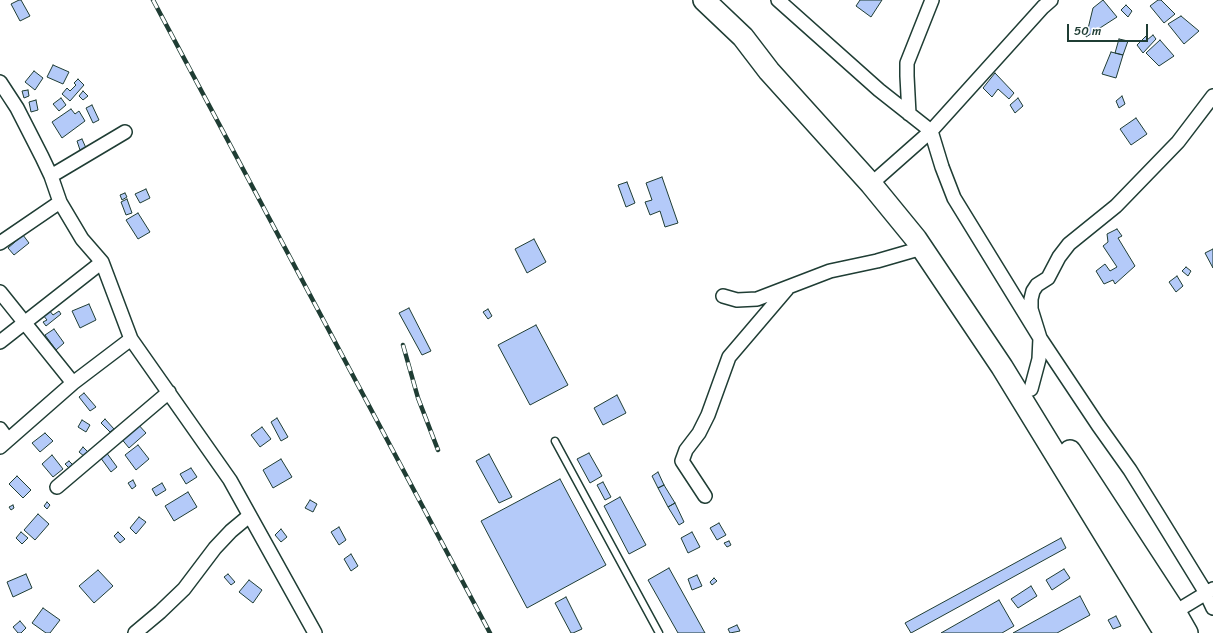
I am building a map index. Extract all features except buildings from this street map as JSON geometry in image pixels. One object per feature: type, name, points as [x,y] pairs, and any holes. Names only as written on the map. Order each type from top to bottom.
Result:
[{"type":"highway","points":[[704,0],[743,37],[769,71],[926,231],[1031,389],[1175,612],[1187,633]]},
{"type":"highway","points":[[876,179],[1002,367],[1165,633]]},
{"type":"street","points":[[778,0],[878,90],[931,131],[942,167],[954,198],[1040,338],[1210,591],[1213,608]]},
{"type":"street","points":[[910,114],[907,63],[932,0]]},
{"type":"street","points":[[876,179],[931,131],[1051,0]]},
{"type":"street","points":[[0,82],[17,108],[51,176],[60,202],[82,239],[102,262],[131,339],[230,480],[315,633]]},
{"type":"street","points":[[1031,389],[1039,359],[1040,338],[1031,309],[1033,291],[1037,285],[1048,278],[1058,257],[1068,244],[1116,206],[1178,142],[1213,96]]},
{"type":"street","points":[[51,176],[125,132]]},
{"type":"street","points":[[0,243],[60,202]]},
{"type":"street","points":[[723,296],[737,300],[757,299],[787,289],[830,271],[877,261],[922,248]]},
{"type":"street","points":[[0,342],[102,262]]},
{"type":"street","points":[[705,496],[682,461],[686,450],[699,433],[708,415],[729,357],[787,289]]},
{"type":"street","points":[[0,292],[73,383]]},
{"type":"street","points":[[0,429],[4,444],[73,383],[131,339]]},
{"type":"street","points":[[57,487],[169,392]]},
{"type":"street","points":[[134,633],[160,612],[179,593],[215,548],[231,531],[250,516]]},
{"type":"street","points":[[1175,612],[1210,591]]},
{"type":"lane","points":[[555,441],[659,633]]},
{"type":"railway","points":[[153,0],[490,633]]},
{"type":"railway","points":[[403,345],[418,398],[438,450]]}]
